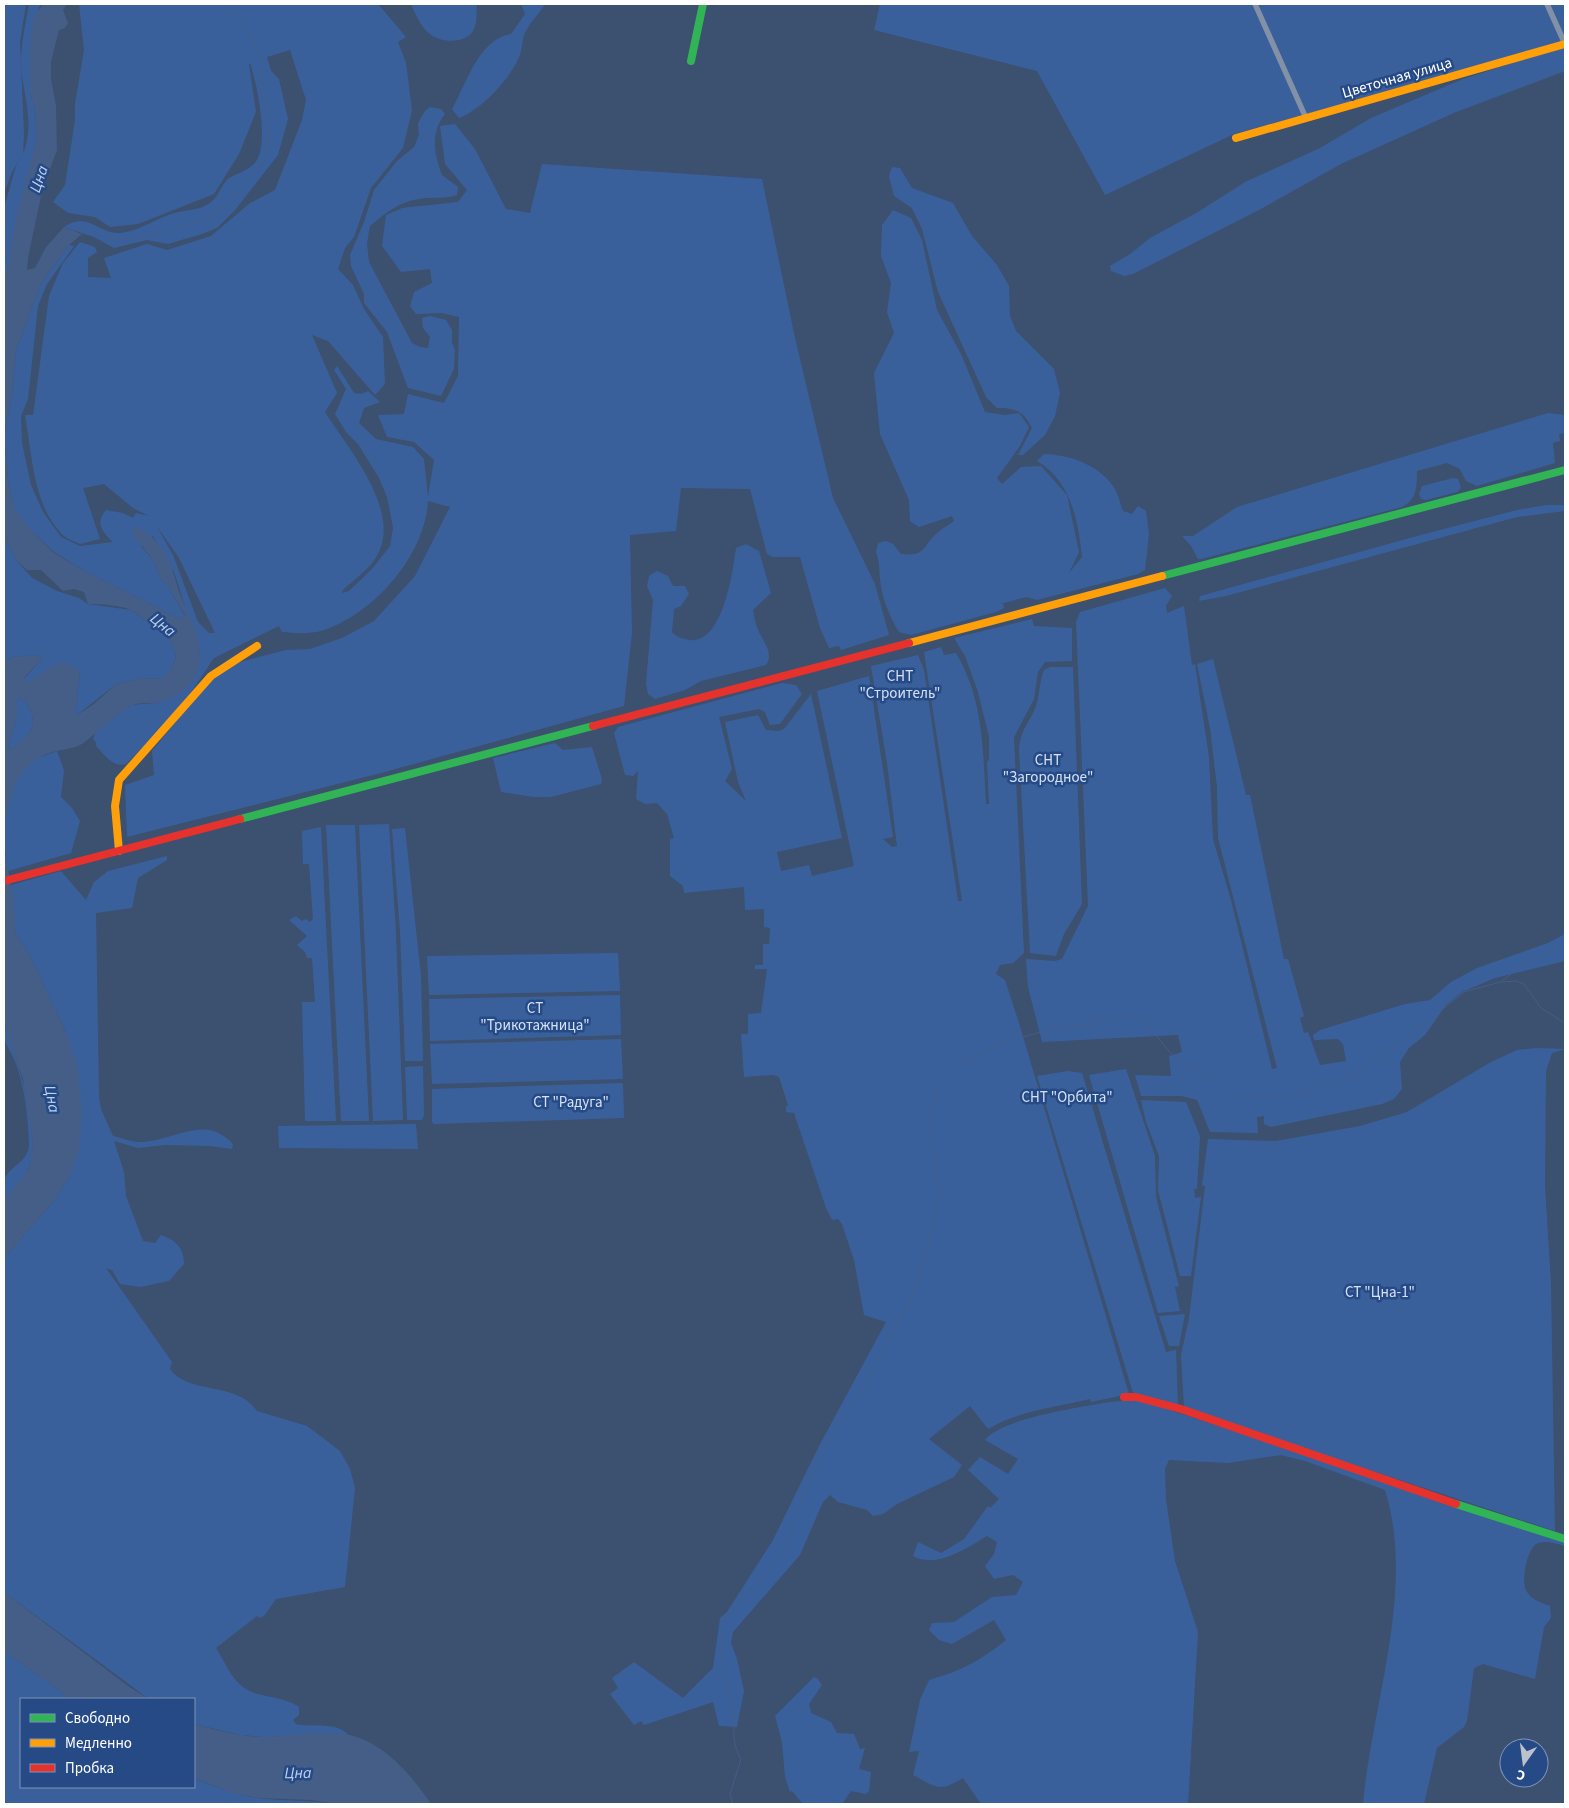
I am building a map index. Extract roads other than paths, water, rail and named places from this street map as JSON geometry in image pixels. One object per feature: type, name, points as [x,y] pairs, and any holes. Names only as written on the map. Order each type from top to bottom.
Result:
[{"type":"main road","points":[[691,61],[703,4]]},
{"type":"main road","name":"Цветочная улица","points":[[1236,138],[1565,44]]},
{"type":"main road","points":[[4,881],[1565,470]]},
{"type":"main road","points":[[119,851],[116,799],[119,780],[211,676],[257,646]]},
{"type":"main road","points":[[1124,1397],[1136,1397],[1181,1409],[1393,1484],[1565,1540]]},
{"type":"street","points":[[1255,4],[1306,118]]},
{"type":"street","points":[[1547,4],[1565,44]]},
{"type":"water","name":"Цна","points":[[43,4],[67,4],[63,10],[68,23],[65,28],[59,30],[51,62],[51,78],[56,106],[57,150],[42,191],[27,270],[35,268],[46,247],[64,227],[82,234],[69,245],[41,284],[16,351],[12,394],[4,436],[4,285],[16,216],[37,134],[35,110],[30,93],[30,48],[33,18]]},
{"type":"water","name":"Цна","points":[[4,436],[8,478],[14,508],[31,531],[54,553],[86,572],[178,618],[185,615],[169,588],[160,578],[154,561],[134,536],[134,527],[150,535],[162,550],[171,567],[198,638],[200,661],[191,683],[174,696],[162,702],[133,705],[116,716],[82,744],[43,756],[32,763],[23,772],[12,794],[4,834],[4,662],[12,657],[38,655],[42,659],[24,678],[27,682],[59,663],[72,666],[80,672],[75,713],[77,715],[94,704],[116,684],[142,678],[162,679],[170,670],[175,655],[174,648],[165,636],[133,611],[116,606],[88,604],[84,592],[74,589],[63,591],[41,570],[27,570],[16,560],[4,538]],"holes":[[[19,697],[23,699],[31,711],[33,721],[31,730],[10,750],[8,746],[17,718],[17,702]]]},
{"type":"water","name":"Цна","points":[[4,848],[14,901],[16,935],[30,956],[67,1035],[78,1068],[82,1114],[79,1151],[70,1176],[53,1202],[4,1258],[4,1200],[29,1169],[33,1143],[23,1079],[4,1026]]},
{"type":"water","points":[[4,1592],[128,1686],[147,1698],[70,1698],[4,1651]]},
{"type":"water","name":"Цна","points":[[195,1724],[229,1733],[256,1737],[329,1733],[349,1735],[362,1739],[374,1745],[396,1762],[415,1782],[431,1804],[335,1804],[312,1800],[258,1798],[233,1793],[195,1778]]},
{"type":"waterway","points":[[74,231],[81,227],[106,237],[120,239],[154,234],[204,220],[213,216],[227,205],[260,164],[268,149],[270,139],[268,110],[260,70],[262,65],[256,47],[248,32],[225,4]]},
{"type":"waterway","points":[[1501,982],[1531,960],[1547,952],[1565,947]]},
{"type":"waterway","points":[[733,1804],[730,1794],[741,1759],[735,1742],[735,1724],[722,1656],[720,1634],[727,1615],[781,1557],[819,1457],[866,1383],[918,1286],[940,1199],[930,1115],[937,1084],[956,1064],[1004,1042],[1052,1029],[1094,1024],[1121,1016],[1142,1019],[1181,1065],[1208,1073],[1232,1092],[1253,1098],[1271,1094],[1299,1094],[1335,1083],[1358,1072],[1371,1061],[1384,1056],[1464,992],[1500,982],[1516,981],[1524,984],[1541,1008],[1565,1023]]},
{"type":"park label","name":"CНТ \"Строитель\"","points":[[900,684]]},
{"type":"park label","name":"СНТ \"Загородное\"","points":[[1048,768]]},
{"type":"park label","name":"СТ \"Трикотажница\"","points":[[535,1016]]},
{"type":"park label","name":"CНТ \"Орбита\"","points":[[1067,1097]]},
{"type":"park label","name":"СТ \"Радуга\"","points":[[571,1102]]},
{"type":"park label","name":"СТ \"Цна-1\"","points":[[1380,1292]]}]
